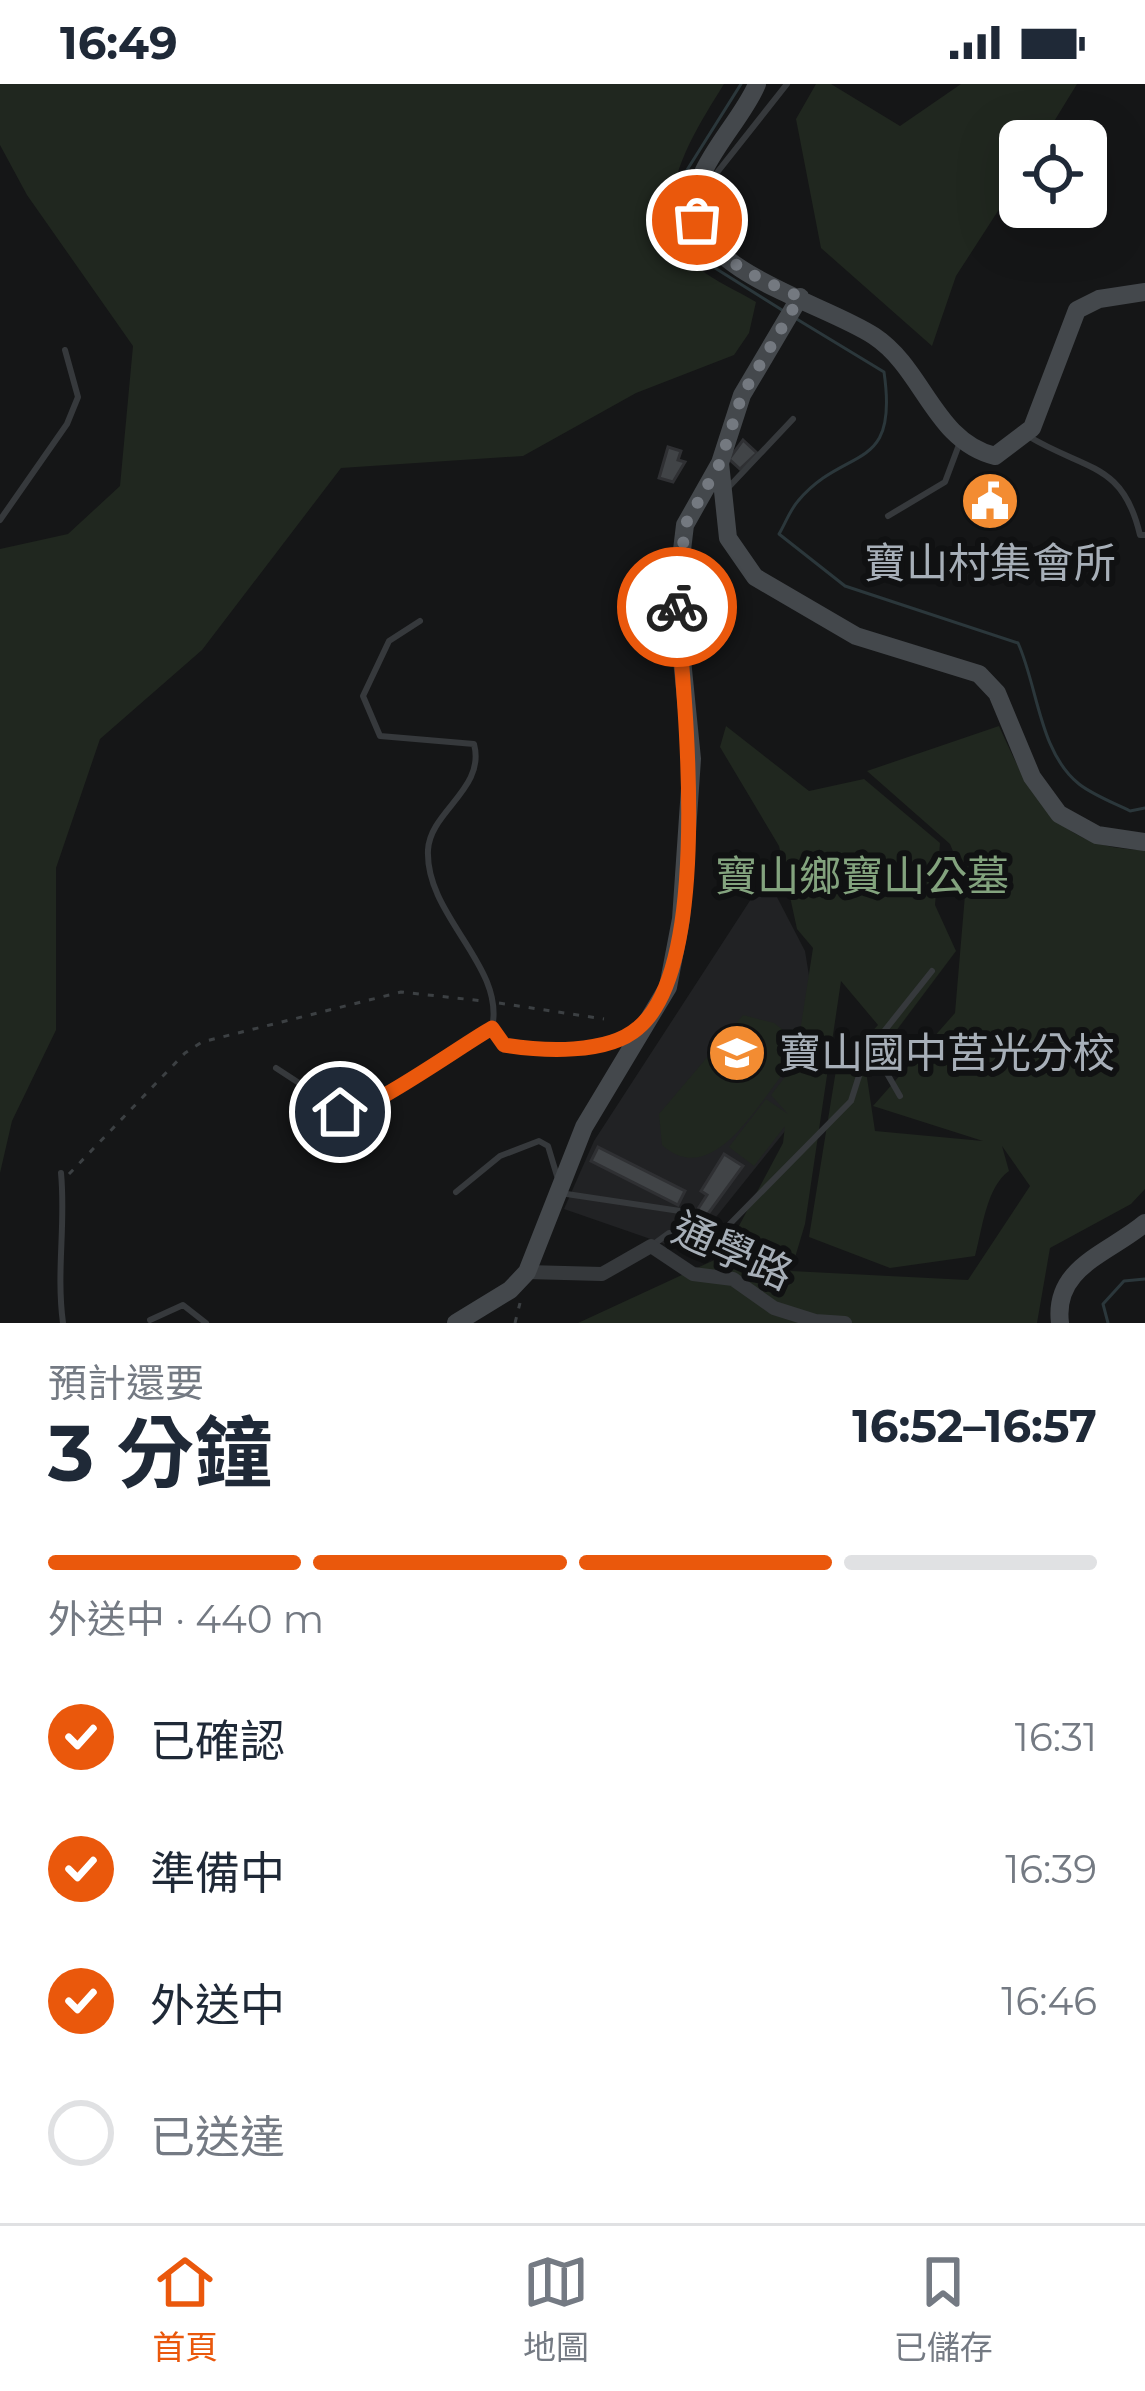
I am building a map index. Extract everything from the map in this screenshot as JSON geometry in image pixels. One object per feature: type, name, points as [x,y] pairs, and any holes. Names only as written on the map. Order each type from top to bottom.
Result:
[{"type":"street","points":[[757,84],[703,175],[694,202],[697,220],[720,254],[746,273],[800,297],[897,353],[960,442],[994,456],[1025,434],[1043,403],[1060,343],[1077,310],[1100,299],[1145,292]]},
{"type":"street","points":[[456,1323],[510,1290],[527,1272],[584,1126],[638,1029],[668,987],[681,919],[692,759],[676,600],[685,525],[720,463],[735,411],[800,297]]},
{"type":"street","points":[[720,463],[728,538],[755,577],[856,636],[979,674],[997,693],[1032,777],[1059,814],[1097,835],[1145,842]]},
{"type":"street","points":[[1060,1323],[1059,1292],[1072,1274],[1145,1223]]},
{"type":"street","name":"通學路","points":[[527,1272],[602,1274],[651,1246],[693,1274],[733,1279],[774,1308],[815,1322],[845,1323]]},
{"type":"lane","points":[[694,202],[787,84]]},
{"type":"lane","points":[[0,520],[67,424],[78,397],[65,350]]},
{"type":"lane","points":[[722,495],[794,419]]},
{"type":"lane","points":[[1025,434],[1072,462],[1108,473],[1125,489],[1140,535],[1145,535]]},
{"type":"lane","points":[[888,515],[945,482],[960,442]]},
{"type":"lane","points":[[420,621],[389,641],[363,696],[380,736],[474,744],[478,758],[472,778],[428,844],[430,875],[496,1002],[492,1028],[504,1045],[583,1048],[638,1029]]},
{"type":"lane","points":[[651,1246],[670,1233],[719,1234],[851,1101],[866,1054],[890,1030],[932,971]]},
{"type":"lane","points":[[276,1069],[348,1115],[492,1028]]},
{"type":"lane","points":[[890,1030],[886,1070],[900,1096]]},
{"type":"lane","points":[[456,1192],[500,1156],[539,1142],[556,1162],[558,1192],[680,1211]]},
{"type":"lane","points":[[61,1173],[66,1223],[58,1262],[63,1323]]},
{"type":"lane","points":[[149,1320],[183,1305],[206,1323]]},
{"type":"path","points":[[61,1173],[71,1174],[185,1053],[202,1042],[401,992],[604,1019]]},
{"type":"shaded area","name":"寶山國中莒光分校","points":[[766,876],[805,951],[826,1080],[688,1252],[564,1209],[594,1141]]},
{"type":"green space","points":[[0,84],[724,84],[677,176],[673,226],[682,248],[700,269],[756,302],[749,333],[734,355],[636,393],[523,456],[341,468],[202,650],[100,739],[56,868],[56,1030],[12,1121],[0,1173],[0,549],[68,534],[120,486],[133,346],[27,195],[0,145]]},
{"type":"green space","points":[[816,84],[831,84],[900,126],[961,84],[1077,84],[1055,120],[999,120],[999,209],[956,276],[932,346],[821,248],[796,119]]},
{"type":"green space","name":"寶山鄉寶山公墓","points":[[726,726],[809,791],[864,779],[940,843],[935,905],[956,951],[866,1071],[875,1131],[983,1141],[873,1106],[955,1013],[966,883],[950,844],[867,771],[999,726],[1036,796],[1068,829],[1114,847],[1145,850],[1145,1189],[1131,1204],[1050,1248],[1037,1323],[578,1323],[723,1256],[783,1143],[785,1126],[754,1166],[729,1147],[766,1099],[788,1114],[771,1095],[795,1064],[813,948],[797,929],[779,846],[720,747]],"holes":[[[841,981],[878,1025],[836,1070],[809,1237],[890,1268],[975,1256],[990,1198],[1009,1171],[1002,1146],[1030,1186],[968,1280],[791,1271],[805,1224]]]},
{"type":"green space","points":[[743,1015],[774,1023],[788,1034],[792,1053],[786,1070],[732,1138],[698,1157],[680,1156],[662,1145],[659,1114]]},
{"type":"building","points":[[743,440],[757,453],[740,469],[729,459]]},
{"type":"building","points":[[668,447],[681,451],[678,460],[685,462],[673,482],[659,478]]},
{"type":"building","name":"寶山村集會所","points":[[989,475],[1015,493],[990,527],[965,509]]},
{"type":"building","points":[[598,1147],[685,1191],[678,1205],[591,1161]]},
{"type":"building","points":[[724,1154],[743,1166],[705,1218],[696,1212],[707,1195],[701,1191]]},
{"type":"waterway","points":[[741,84],[687,170],[681,228],[715,268],[782,310]]},
{"type":"waterway","points":[[795,318],[884,372],[887,405],[876,443],[816,483],[795,505],[779,534],[845,586],[1018,643],[1047,737],[1066,771],[1085,788],[1130,811],[1145,808]]},
{"type":"waterway","points":[[1108,1323],[1103,1304],[1124,1281],[1145,1279]]},
{"type":"way so far","points":[[677,607],[685,525],[701,488],[720,463],[727,428],[742,395],[800,297],[746,273],[720,254],[697,220]]},
{"type":"place","name":"寶山村集會所","points":[[990,501]]},
{"type":"place","name":"寶山國中莒光分校","points":[[737,1053]]},
{"type":"route","points":[[340,1112],[357,1113],[378,1102],[440,1056],[492,1028],[504,1045],[583,1048],[638,1029],[668,987],[681,919],[692,759],[677,607]]}]
